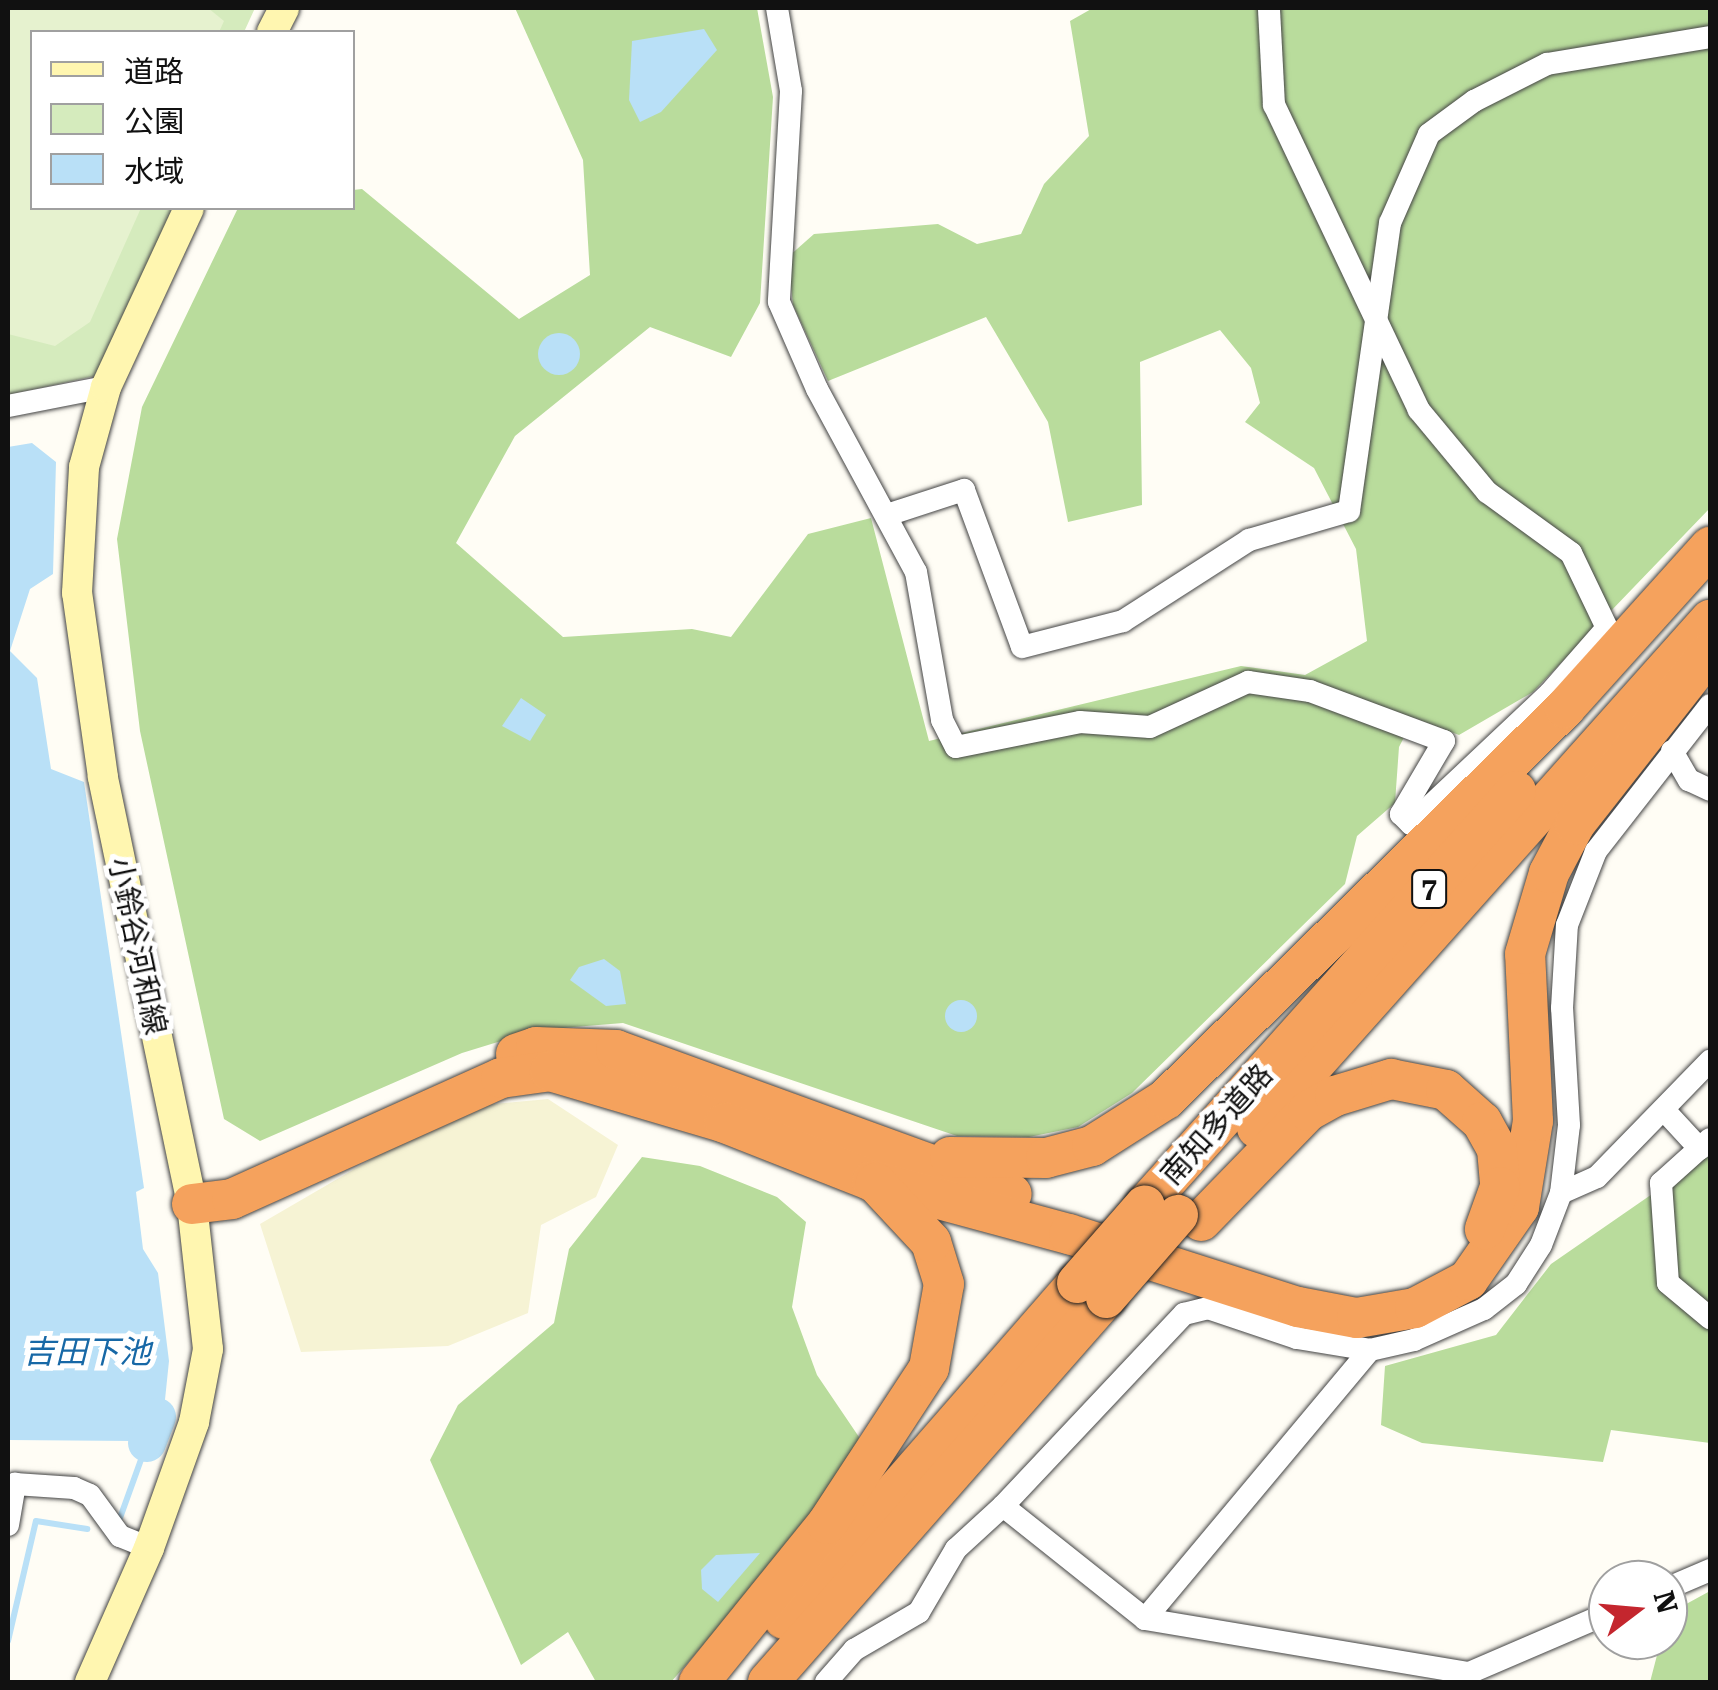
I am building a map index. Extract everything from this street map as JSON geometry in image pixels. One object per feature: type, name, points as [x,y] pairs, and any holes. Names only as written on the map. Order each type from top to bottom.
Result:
[{"type":"highway","points":[[897,1148],[995,1162],[1046,1158],[1092,1146],[1166,1099],[1565,708],[1710,546]]},
{"type":"highway","name":"南知多道路","points":[[1175,1214],[1710,571]]},
{"type":"highway","name":"南知多道路","points":[[768,1682],[1175,1214],[1710,620]]},
{"type":"highway","points":[[192,1204],[232,1199],[501,1078],[550,1071],[725,1124],[872,1180],[1069,1234],[1236,1290],[1357,1318],[1415,1308],[1468,1280],[1511,1223],[1528,1175],[1533,1121],[1525,954],[1537,904],[1575,824],[1710,652]]},
{"type":"highway","points":[[192,1204],[221,1180],[470,1070],[536,1048],[616,1050],[1214,1265],[1336,1298],[1420,1285],[1457,1261],[1484,1230],[1500,1187],[1497,1149],[1468,1104],[1446,1090],[1391,1079],[1364,1085],[1308,1112],[1175,1214]]},
{"type":"highway","points":[[699,1682],[828,1524],[929,1368],[944,1284],[931,1242],[872,1180]]},
{"type":"highway","name":"南知多道路","points":[[729,1682],[1106,1292]]},
{"type":"main road","name":"小鈴谷河和線","points":[[90,1682],[149,1548],[194,1422],[208,1348],[192,1204],[110,815],[76,594],[84,467],[106,387],[189,210]]},
{"type":"street","points":[[777,8],[791,90],[780,302],[817,389],[890,514],[916,572],[942,720],[956,747],[1080,722],[1150,727],[1248,682],[1310,691],[1444,741],[1401,814],[1411,824],[1550,693],[1607,628],[1571,553],[1487,492],[1420,410],[1380,323],[1300,170],[1274,104],[1269,8]]},
{"type":"street","points":[[890,514],[964,490],[1022,647],[1123,621],[1250,540],[1349,511],[1380,323],[1390,223],[1429,134],[1474,101],[1548,64],[1710,37]]},
{"type":"street","points":[[8,406],[106,387]]},
{"type":"street","points":[[826,1682],[854,1650],[919,1612],[956,1549],[1003,1506],[1184,1314],[1208,1308],[1297,1338],[1370,1350],[1414,1340],[1484,1310],[1516,1284],[1541,1245],[1560,1193],[1569,1125],[1562,1008],[1567,925],[1596,851],[1710,705]]},
{"type":"street","points":[[1672,751],[1689,780],[1710,790]]},
{"type":"street","points":[[1560,1193],[1597,1178],[1710,1061]]},
{"type":"street","points":[[1664,1110],[1705,1144],[1661,1183],[1668,1282],[1710,1318]]},
{"type":"street","points":[[1144,1618],[1370,1350]]},
{"type":"street","points":[[8,1525],[15,1484],[74,1488],[90,1496],[120,1536],[149,1548]]},
{"type":"street","points":[[1003,1506],[1144,1618],[1468,1672],[1588,1621]]},
{"type":"shaded area","points":[[548,1099],[618,1145],[596,1197],[541,1225],[528,1313],[448,1346],[301,1352],[260,1224],[461,1107]]},
{"type":"green space","points":[[8,8],[255,8],[245,30],[30,30],[30,210],[171,210],[104,374],[8,395]]},
{"type":"green space","points":[[8,8],[208,8],[224,21],[220,30],[30,30],[30,210],[140,210],[90,322],[55,346],[8,334]]},
{"type":"green space","points":[[515,8],[757,8],[773,97],[760,303],[731,357],[650,327],[515,436],[456,543],[563,637],[692,629],[731,637],[808,534],[871,518],[929,741],[1241,666],[1305,675],[1367,641],[1356,549],[1314,468],[1245,422],[1260,403],[1251,368],[1220,330],[1140,362],[1142,505],[1068,522],[1048,422],[986,317],[828,381],[793,305],[788,257],[814,234],[938,224],[977,244],[1021,234],[1044,184],[1089,136],[1070,21],[1093,8],[1710,8],[1710,508],[1533,692],[1459,735],[1414,718],[1399,747],[1395,803],[1357,836],[1345,884],[1132,1093],[1078,1127],[1029,1137],[957,1136],[623,1023],[537,1030],[462,1053],[260,1141],[224,1119],[140,731],[117,539],[142,407],[237,210],[355,210],[355,190],[362,189],[519,319],[590,275],[583,160]]},
{"type":"green space","points":[[1710,1154],[1710,1443],[1611,1430],[1603,1462],[1422,1443],[1381,1425],[1385,1366],[1496,1335],[1551,1264]]},
{"type":"green space","points":[[642,1157],[700,1166],[777,1197],[806,1222],[792,1307],[817,1375],[859,1437],[851,1475],[671,1682],[596,1682],[568,1632],[521,1665],[430,1460],[458,1405],[554,1323],[569,1249]]},
{"type":"green space","points":[[1710,1591],[1710,1682],[1650,1682],[1656,1660],[1688,1660],[1688,1603]]},
{"type":"water","points":[[704,29],[717,50],[661,112],[640,122],[629,100],[632,41]]},
{"type":"water","points":[[559,333],[574,339],[580,354],[574,369],[559,375],[544,369],[538,354],[544,339]]},
{"type":"water","name":"吉田下池","points":[[32,443],[56,462],[53,574],[30,589],[10,651],[37,678],[51,769],[84,782],[144,1188],[136,1192],[143,1249],[158,1273],[169,1361],[163,1419],[151,1415],[134,1441],[8,1440],[8,447]]},
{"type":"water","points":[[521,698],[546,715],[530,741],[502,726]]},
{"type":"water","points":[[604,959],[620,971],[626,1004],[606,1006],[570,980],[579,967]]},
{"type":"water","points":[[961,1000],[972,1005],[977,1016],[972,1027],[961,1032],[950,1027],[945,1016],[950,1005]]},
{"type":"water","points":[[760,1553],[718,1602],[702,1589],[701,1570],[716,1555]]},
{"type":"waterway","points":[[147,1443],[157,1417]]},
{"type":"waterway","points":[[120,1518],[147,1443]]},
{"type":"waterway","points":[[8,1641],[36,1521],[87,1529]]}]
